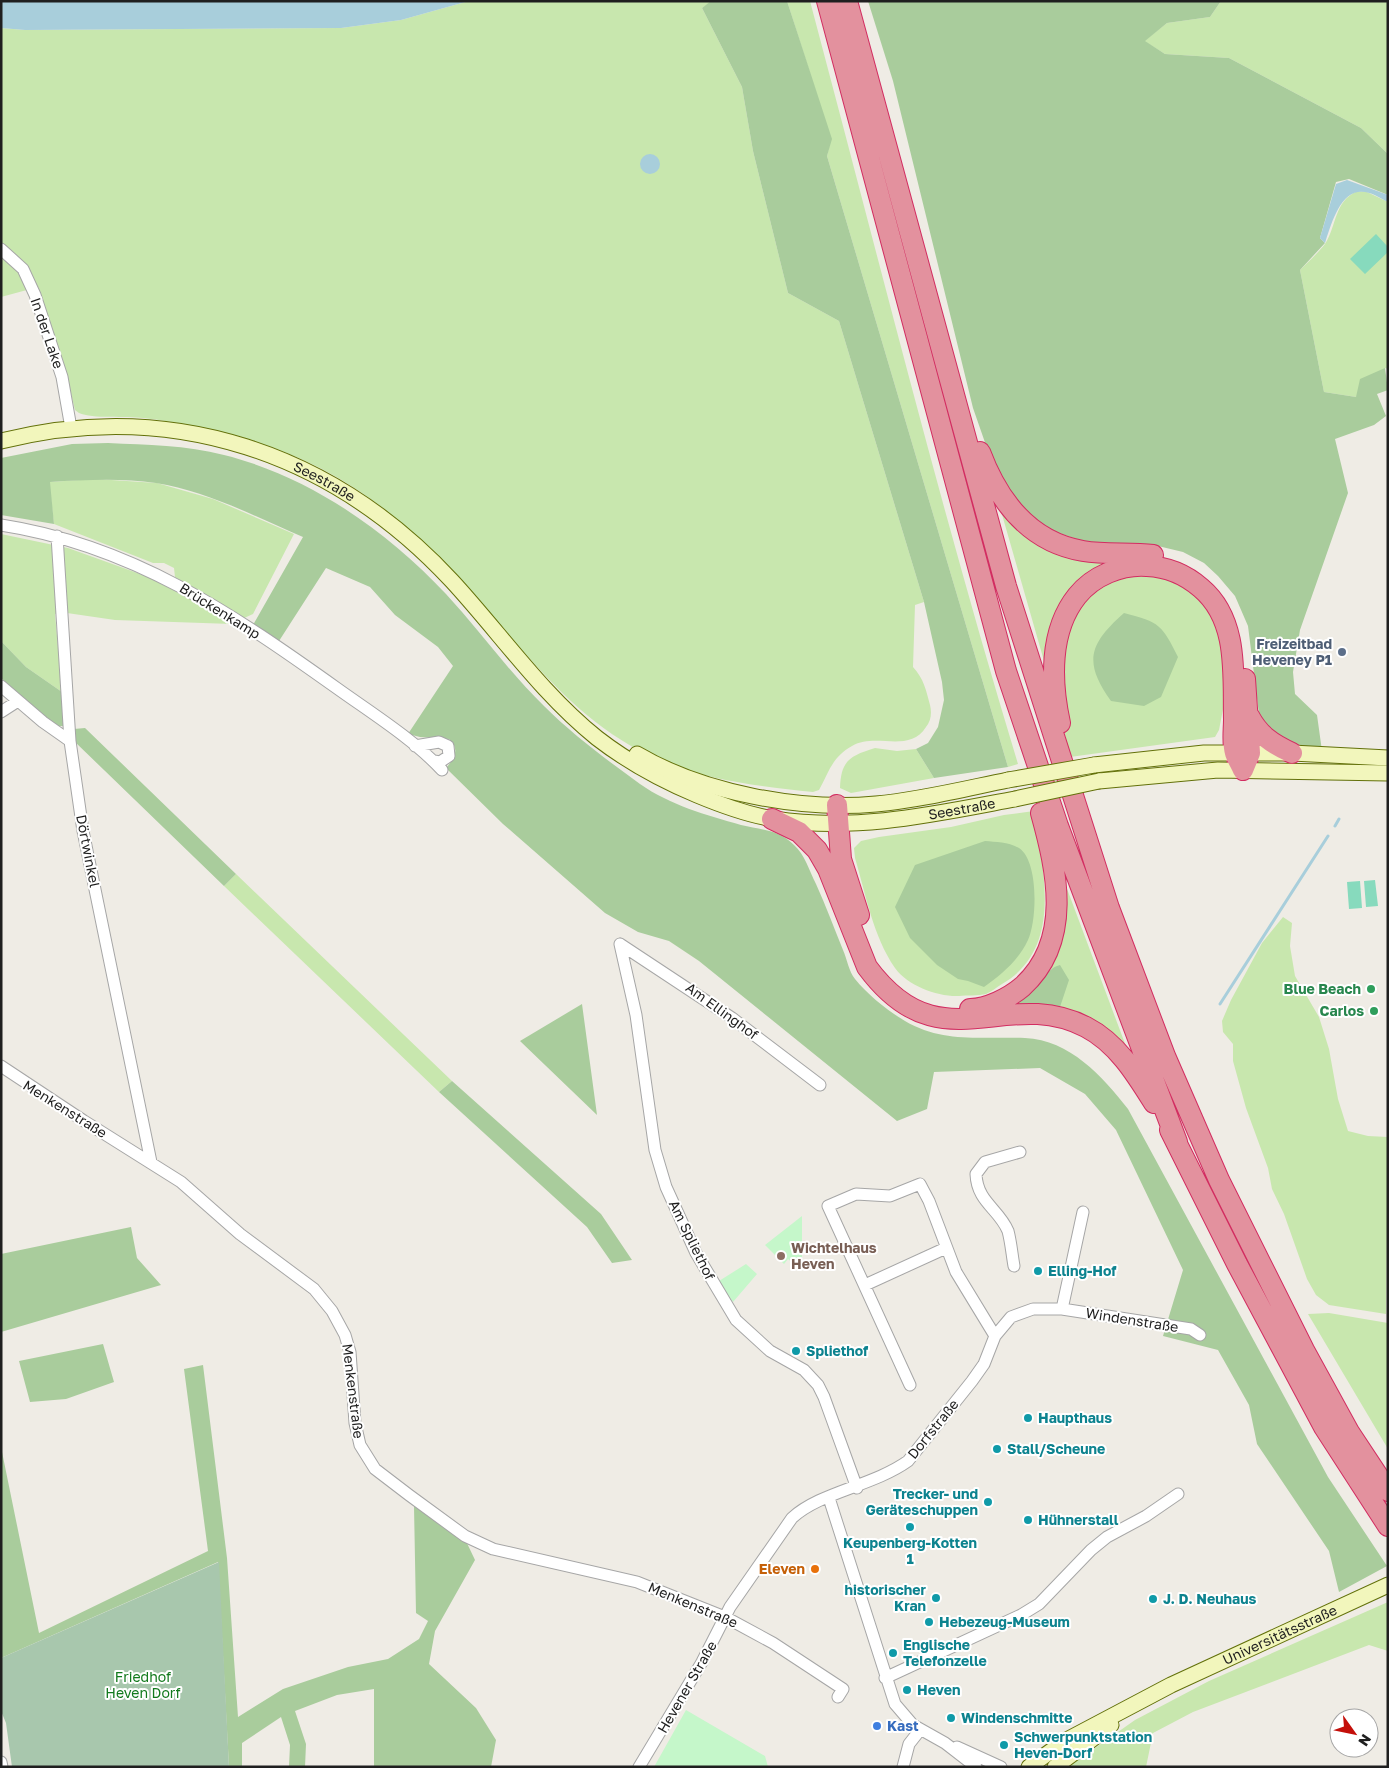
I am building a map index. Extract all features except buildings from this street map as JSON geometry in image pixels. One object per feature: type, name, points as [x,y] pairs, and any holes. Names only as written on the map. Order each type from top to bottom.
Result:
[{"type":"highway","points":[[827,1],[1006,671],[1058,826],[1177,1142]]},
{"type":"highway","points":[[847,1],[1006,586],[1092,858],[1165,1056],[1219,1180],[1304,1350],[1349,1432],[1388,1491]]},
{"type":"highway","points":[[941,348],[957,376],[980,453],[990,479],[1006,504],[1022,521],[1036,533],[1071,548],[1085,551],[1165,556],[1180,561],[1197,570],[1219,590],[1234,614],[1239,629],[1249,716],[1243,758]]},
{"type":"highway","points":[[1092,858],[1058,716],[1055,668],[1057,638],[1063,617],[1081,590],[1107,572],[1141,566],[1161,567],[1193,580],[1216,605],[1226,626],[1232,649],[1243,758]]},
{"type":"highway","points":[[831,815],[841,859],[873,953],[884,971],[907,992],[939,1007],[973,1009],[1002,1000],[1016,992],[1030,979],[1050,946],[1056,929],[1058,904],[1052,854],[1012,710],[1006,671]]},
{"type":"highway","points":[[1249,716],[1257,730],[1272,743],[1292,753]]},
{"type":"highway","points":[[828,869],[831,815]]},
{"type":"highway","points":[[772,819],[799,832],[810,842],[828,869],[867,967],[877,981],[906,1005],[929,1016],[957,1021],[1027,1014],[1059,1018],[1086,1027],[1112,1047],[1128,1064],[1177,1142],[1238,1264],[1320,1419],[1388,1526]]},
{"type":"main road","name":"Seestraße","points":[[1,442],[71,428],[107,425],[145,427],[215,438],[287,461],[326,480],[392,525],[423,552],[540,682],[602,742],[663,781],[708,800],[772,819],[831,815],[876,804],[1149,757],[1243,758],[1388,773]]},
{"type":"main road","name":"Seestraße","points":[[567,709],[624,747],[663,768],[712,786],[831,815],[880,822],[1014,799],[1100,781],[1158,774],[1243,758],[1292,753],[1388,758]]},
{"type":"main road","name":"Universitätsstraße","points":[[1030,1767],[1065,1741],[1171,1685],[1388,1585]]},
{"type":"main road","name":"Universitätsstraße","points":[[1055,1767],[1093,1737],[1171,1685]]},
{"type":"street","name":"In der Lake","points":[[1,249],[23,269],[35,295],[62,377],[71,428]]},
{"type":"street","name":"Brückenkamp","points":[[1,525],[56,536],[116,555],[177,583],[307,666],[415,746],[442,770]]},
{"type":"street","name":"Dörtwinkel","points":[[56,536],[70,741],[83,831],[151,1162]]},
{"type":"street","points":[[1,686],[70,741]]},
{"type":"street","points":[[1,712],[18,701]]},
{"type":"street","points":[[415,746],[439,742],[448,746],[450,750],[449,756],[440,762],[434,761]]},
{"type":"street","name":"Am Ellinghof","points":[[620,944],[732,1018],[820,1085]]},
{"type":"street","name":"Am Spliethof","points":[[620,944],[636,1014],[655,1150],[666,1187],[696,1253],[736,1320],[770,1351],[804,1370],[818,1385],[857,1488]]},
{"type":"street","name":"Menkenstraße","points":[[1,1066],[186,1185],[240,1234],[314,1289],[332,1311],[345,1335],[350,1352],[355,1423],[360,1445],[375,1469],[465,1536],[493,1549],[637,1582],[725,1616],[773,1643],[843,1689],[838,1697]]},
{"type":"street","points":[[1014,1266],[1008,1231],[997,1214],[985,1202],[980,1192],[976,1174],[985,1162],[1020,1152]]},
{"type":"street","points":[[910,1385],[828,1206],[856,1194],[890,1196],[920,1184],[930,1201],[956,1272],[995,1336]]},
{"type":"street","points":[[1062,1309],[1083,1212]]},
{"type":"street","points":[[864,1285],[946,1248]]},
{"type":"street","name":"Dorfstraße","points":[[830,1498],[857,1488],[897,1469],[916,1454],[980,1370],[995,1336],[1011,1317],[1033,1309],[1062,1309]]},
{"type":"street","name":"Windenstraße","points":[[1062,1309],[1191,1330],[1200,1335]]},
{"type":"street","points":[[885,1678],[1022,1615],[1039,1604],[1102,1541],[1178,1494]]},
{"type":"street","points":[[830,1498],[885,1678],[895,1704],[903,1715],[920,1730],[1001,1767]]},
{"type":"street","name":"Hevener Straße","points":[[639,1767],[702,1662],[725,1616],[792,1518],[804,1507],[830,1498]]},
{"type":"street","points":[[903,1767],[909,1744],[920,1730]]},
{"type":"street","points":[[945,1743],[976,1767]]},
{"type":"street","points":[[1,1762],[2,1767]]},
{"type":"green space","points":[[469,1],[713,1],[702,8],[742,87],[753,151],[788,293],[839,321],[924,602],[915,605],[913,667],[922,680],[930,705],[931,717],[928,725],[919,735],[911,739],[861,742],[845,750],[835,760],[819,790],[813,792],[770,787],[704,775],[662,761],[614,736],[565,696],[432,550],[372,500],[340,479],[317,467],[270,446],[245,438],[169,421],[92,416],[79,413],[75,410],[63,361],[38,287],[1,297],[1,28],[25,30],[341,28],[401,20]]},
{"type":"green space","points":[[711,1],[787,1],[832,139],[827,156],[1008,767],[934,778],[916,749],[928,743],[938,727],[944,700],[942,682],[924,602],[839,321],[788,293],[753,151],[742,87],[702,8]]},
{"type":"green space","points":[[787,1],[810,1],[936,479],[1018,764],[1008,767],[827,156],[831,139]]},
{"type":"green space","points":[[868,1],[1221,1],[1210,17],[1167,23],[1145,41],[1165,54],[1229,58],[1361,128],[1388,154],[1388,195],[1349,179],[1336,182],[1320,238],[1325,243],[1300,270],[1324,392],[1356,397],[1360,379],[1385,368],[1388,390],[1377,394],[1386,416],[1374,425],[1335,439],[1348,493],[1300,630],[1293,672],[1295,694],[1317,715],[1322,751],[1291,751],[1260,722],[1248,626],[1235,596],[1204,563],[1183,552],[1158,546],[1088,543],[1048,529],[1031,517],[997,477],[973,408],[893,81]]},
{"type":"green space","points":[[1221,1],[1388,1],[1388,154],[1361,128],[1229,58],[1165,54],[1144,41],[1167,23],[1210,17]]},
{"type":"green space","points":[[1357,191],[1367,192],[1388,202],[1388,369],[1385,368],[1356,397],[1324,392],[1300,270],[1325,244],[1344,201]]},
{"type":"green space","points":[[1376,234],[1388,247],[1388,252],[1365,274],[1350,259]]},
{"type":"green space","points":[[108,443],[181,447],[224,455],[256,464],[286,477],[345,509],[372,528],[423,571],[446,594],[544,706],[578,737],[615,766],[640,784],[676,804],[741,825],[775,833],[794,845],[804,858],[816,884],[853,976],[885,1008],[905,1021],[934,1033],[964,1037],[1041,1040],[1056,1045],[1084,1062],[1107,1084],[1128,1109],[1328,1477],[1387,1566],[1339,1592],[1329,1551],[1257,1444],[1249,1405],[1218,1350],[1163,1336],[1183,1270],[1116,1130],[1085,1094],[1040,1068],[934,1072],[927,1109],[897,1121],[699,961],[669,941],[638,932],[605,913],[503,824],[446,768],[455,754],[454,746],[449,739],[420,737],[408,734],[453,666],[438,647],[395,615],[370,587],[326,568],[279,641],[253,625],[303,537],[213,498],[175,487],[130,480],[50,482],[54,524],[1,515],[1,458],[72,444]]},
{"type":"green space","points":[[96,479],[157,483],[213,499],[294,534],[253,614],[242,619],[175,577],[174,568],[164,563],[153,563],[54,524],[49,482]]},
{"type":"green space","points":[[997,497],[1150,555],[1180,562],[1196,571],[1218,591],[1225,601],[1238,629],[1241,648],[1227,626],[1178,572],[1095,579],[1046,668]]},
{"type":"green space","points":[[1,534],[68,548],[179,588],[232,624],[115,620],[67,613],[55,614],[62,692],[26,667],[1,641]]},
{"type":"green space","points":[[1139,570],[1194,586],[1224,630],[1224,704],[1219,730],[1215,737],[1070,757],[1060,713],[1061,633],[1089,587]]},
{"type":"green space","points":[[1124,613],[1153,622],[1158,626],[1168,638],[1178,657],[1161,697],[1144,706],[1111,701],[1096,675],[1094,654],[1097,644],[1103,634]]},
{"type":"green space","points":[[1,641],[26,667],[62,692],[65,726],[55,726],[1,678]]},
{"type":"green space","points":[[85,728],[236,874],[224,886],[74,741],[74,729]]},
{"type":"green space","points":[[875,748],[897,751],[916,749],[934,778],[851,793],[840,788],[842,771],[848,761],[859,754]]},
{"type":"green space","points":[[1034,811],[1042,858],[1045,906],[1042,929],[1034,950],[1022,969],[992,991],[980,995],[942,995],[924,989],[908,980],[895,968],[881,943],[867,901],[854,848],[861,841],[879,837],[951,827],[1004,815]]},
{"type":"green space","points":[[985,841],[1011,845],[1019,848],[1025,855],[1033,878],[1034,906],[1031,931],[1024,948],[1009,966],[984,987],[958,979],[937,965],[910,938],[895,907],[915,865]]},
{"type":"green space","points":[[1060,870],[1130,1057],[1058,1013],[1051,967],[1028,996],[1016,1002],[1017,1010],[999,1006],[1033,981]]},
{"type":"green space","points":[[236,874],[452,1081],[439,1092],[224,886]]},
{"type":"green space","points":[[1375,880],[1378,906],[1366,907],[1364,881]]},
{"type":"green space","points":[[1360,881],[1362,908],[1349,909],[1347,882]]},
{"type":"green space","points":[[1283,917],[1292,923],[1290,946],[1295,976],[1319,1017],[1329,1049],[1338,1099],[1348,1131],[1368,1136],[1388,1137],[1386,1314],[1329,1305],[1316,1295],[1307,1279],[1284,1214],[1272,1189],[1268,1168],[1246,1108],[1233,1061],[1233,1044],[1223,1032],[1222,1021],[1231,1000],[1262,943]]},
{"type":"green space","points":[[1060,965],[1069,980],[1058,1013],[1017,1010],[1016,1002],[1028,993],[1049,971]]},
{"type":"green space","points":[[582,1004],[597,1115],[520,1041]]},
{"type":"green space","points":[[452,1081],[601,1214],[632,1260],[612,1263],[587,1227],[439,1092]]},
{"type":"green space","points":[[802,1216],[802,1265],[796,1266],[788,1259],[784,1264],[765,1245]]},
{"type":"green space","points":[[131,1227],[137,1258],[161,1285],[1,1332],[1,1254]]},
{"type":"green space","points":[[746,1264],[757,1274],[733,1302],[719,1281]]},
{"type":"green space","points":[[1329,1313],[1388,1323],[1388,1449],[1308,1314]]},
{"type":"green space","points":[[103,1344],[114,1382],[66,1399],[30,1402],[19,1361]]},
{"type":"green space","points":[[203,1365],[227,1558],[238,1717],[283,1689],[348,1667],[388,1659],[419,1639],[428,1621],[416,1613],[414,1506],[465,1539],[475,1560],[435,1631],[429,1664],[476,1708],[496,1740],[491,1767],[374,1767],[374,1689],[337,1695],[295,1711],[306,1744],[305,1767],[289,1767],[290,1745],[281,1717],[242,1743],[242,1767],[229,1767],[218,1562],[1,1658],[1,1447],[39,1633],[208,1551],[184,1369]]},
{"type":"green space","name":"Friedhof Heven Dorf","points":[[219,1562],[229,1767],[12,1767],[6,1723],[1,1711],[1,1658]]},
{"type":"green space","points":[[1388,1602],[1388,1651],[1369,1645],[1193,1712],[1153,1733],[1146,1767],[1068,1767],[1135,1720],[1209,1681]]},
{"type":"green space","points":[[686,1710],[765,1756],[768,1767],[654,1767]]},
{"type":"water","points":[[1,1],[469,1],[401,20],[341,28],[25,30],[1,28]]},
{"type":"water","points":[[650,154],[657,157],[660,164],[657,171],[650,174],[643,171],[640,164],[643,157]]},
{"type":"water","points":[[1347,180],[1388,195],[1388,202],[1366,192],[1351,194],[1336,213],[1325,243],[1320,238],[1336,184]]},
{"type":"waterway","points":[[1335,826],[1339,819]]},
{"type":"waterway","points":[[1220,1004],[1328,836]]},
{"type":"place","name":"Freizeitbad Heveney P1","points":[[1342,652]]},
{"type":"place","name":"Blue Beach","points":[[1371,989]]},
{"type":"place","name":"Carlos","points":[[1374,1011]]},
{"type":"place","name":"Wichtelhaus Heven","points":[[781,1256]]},
{"type":"place","name":"Elling-Hof","points":[[1038,1271]]},
{"type":"place","name":"Spliethof","points":[[796,1351]]},
{"type":"place","name":"Haupthaus","points":[[1028,1418]]},
{"type":"place","name":"Stall/Scheune","points":[[997,1449]]},
{"type":"place","name":"Trecker- und Geräteschuppen","points":[[988,1502]]},
{"type":"place","name":"Hühnerstall","points":[[1028,1520]]},
{"type":"place","name":"Keupenberg-Kotten 1","points":[[910,1527]]},
{"type":"place","name":"Eleven","points":[[815,1569]]},
{"type":"place","name":"historischer Kran","points":[[936,1598]]},
{"type":"place","name":"J. D. Neuhaus","points":[[1153,1599]]},
{"type":"place","name":"Hebezeug-Museum","points":[[929,1622]]},
{"type":"place","name":"Englische Telefonzelle","points":[[893,1653]]},
{"type":"place","name":"Heven","points":[[907,1690]]},
{"type":"place","name":"Windenschmitte","points":[[951,1718]]},
{"type":"place","name":"Kast","points":[[877,1726]]},
{"type":"place","name":"Schwerpunktstation Heven-Dorf","points":[[1004,1745]]}]
